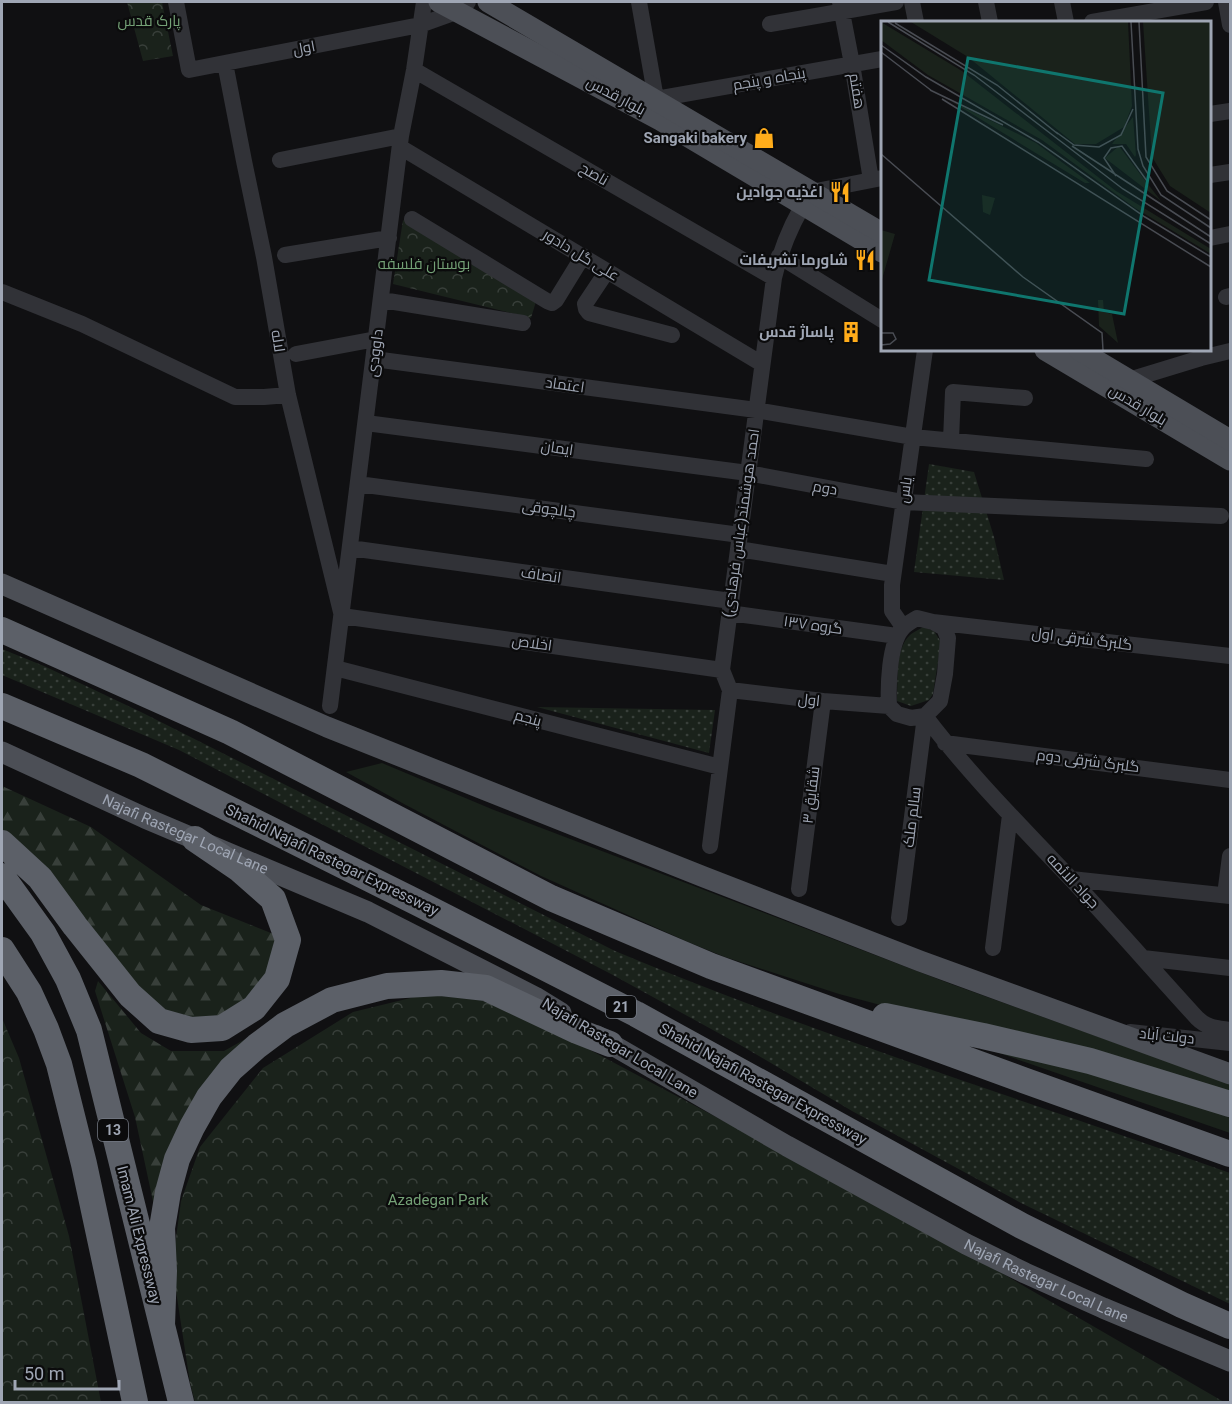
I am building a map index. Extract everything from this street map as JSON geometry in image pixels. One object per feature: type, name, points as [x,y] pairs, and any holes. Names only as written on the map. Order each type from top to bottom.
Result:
[{"type":"highway","points":[[2,630],[230,732],[551,898],[711,966],[1230,1154]]},
{"type":"highway","name":"Shahid Najafi Rastegar Expressway","points":[[2,706],[141,765],[418,903],[636,1014],[1022,1226],[1182,1305],[1230,1326]]},
{"type":"highway","points":[[2,843],[39,878],[130,995],[159,1021],[191,1030],[222,1028],[254,1008],[277,979],[288,940],[273,899],[239,869],[195,839]]},
{"type":"highway","name":"Imam Ali Expressway","points":[[2,876],[43,933],[68,979],[89,1030],[182,1402]]},
{"type":"highway","name":"13","points":[[2,951],[29,992],[59,1064],[84,1164],[135,1402]]},
{"type":"highway","points":[[162,1325],[164,1271],[162,1228],[168,1192],[177,1160],[209,1097],[231,1069],[285,1025],[332,1000],[387,986],[441,983],[486,988],[610,1044]]},
{"type":"highway","points":[[803,1000],[983,1036],[1090,1061],[1230,1104]]},
{"type":"main road","name":"بلوار قدس","points":[[439,2],[463,6],[660,120],[807,198],[881,233]]},
{"type":"main road","name":"بلوار قدس","points":[[488,2],[656,99],[807,198],[881,251]]},
{"type":"main road","name":"بلوار قدس","points":[[1047,351],[1230,460]]},
{"type":"main road","name":"بلوار قدس","points":[[1081,351],[1230,440]]},
{"type":"main road","points":[[2,584],[338,731],[693,873],[855,936],[1230,1074]]},
{"type":"main road","name":"Najafi Rastegar Local Lane","points":[[2,752],[145,818],[368,912],[535,997],[610,1044],[777,1140],[966,1244],[1103,1308],[1230,1361]]},
{"type":"street","name":"اول","points":[[176,2],[189,70],[420,25],[463,6]]},
{"type":"street","name":"داوودی","points":[[330,706],[401,141],[424,2]]},
{"type":"street","points":[[639,2],[656,99]]},
{"type":"street","points":[[770,24],[841,6],[896,2]]},
{"type":"street","points":[[912,2],[916,21]]},
{"type":"street","points":[[986,2],[990,21]]},
{"type":"street","points":[[1062,2],[1066,21]]},
{"type":"street","points":[[1097,21],[1206,2]]},
{"type":"street","points":[[1226,2],[1230,25]]},
{"type":"street","name":"هفتم","points":[[841,6],[877,179]]},
{"type":"street","name":"پنجاه و پنجم","points":[[656,99],[881,59]]},
{"type":"street","name":"لاله","points":[[225,63],[264,258],[288,395],[342,616]]},
{"type":"street","name":"ناصح","points":[[414,69],[774,278]]},
{"type":"street","points":[[1211,114],[1230,111]]},
{"type":"street","points":[[280,160],[401,141]]},
{"type":"street","name":"علی گل دادور","points":[[401,141],[607,271],[762,364]]},
{"type":"street","points":[[1211,175],[1230,172]]},
{"type":"street","points":[[807,198],[877,179]]},
{"type":"street","name":"احمد هوشمند(عباس فرهادی)","points":[[710,846],[730,690],[722,670],[774,278],[779,256],[807,198]]},
{"type":"street","points":[[412,219],[552,303],[583,256]]},
{"type":"street","points":[[1211,238],[1230,234]]},
{"type":"street","points":[[285,255],[389,238]]},
{"type":"street","points":[[779,256],[881,319]]},
{"type":"street","points":[[607,271],[585,304],[589,313],[672,336]]},
{"type":"street","points":[[2,292],[82,324],[235,397],[288,395]]},
{"type":"street","points":[[382,300],[523,323]]},
{"type":"street","points":[[296,354],[376,339]]},
{"type":"street","name":"یاس","points":[[900,632],[892,611],[892,585],[925,351]]},
{"type":"street","points":[[1129,380],[1200,354],[1230,351]]},
{"type":"street","name":"اعتماد","points":[[374,359],[756,410]]},
{"type":"street","points":[[1160,370],[1162,389],[1168,403]]},
{"type":"street","points":[[951,440],[953,392],[1026,398]]},
{"type":"street","points":[[756,410],[913,437],[1146,459]]},
{"type":"street","name":"ایمان","points":[[366,423],[748,473]]},
{"type":"street","name":"دوم","points":[[748,473],[903,502],[1221,516]]},
{"type":"street","name":"چالچوقی","points":[[358,484],[739,542],[893,574]]},
{"type":"street","name":"انصاف","points":[[350,548],[730,607]]},
{"type":"street","name":"گروه ۱۳۷","points":[[730,607],[900,632],[917,618],[933,622]]},
{"type":"street","name":"اخلاص","points":[[342,616],[722,670]]},
{"type":"street","points":[[925,716],[940,701],[947,650],[948,638],[944,628],[933,622]]},
{"type":"street","name":"گلبرگ شرقی اول","points":[[933,622],[1230,656]]},
{"type":"street","points":[[889,706],[889,669],[900,632]]},
{"type":"street","name":"پنجم","points":[[335,668],[720,767]]},
{"type":"street","name":"اول","points":[[730,690],[889,706],[897,714],[911,718],[925,716]]},
{"type":"street","name":"شقایق ۳","points":[[799,889],[823,701]]},
{"type":"street","name":"جواد الائمه","points":[[925,716],[945,743],[1203,1024],[1230,1030]]},
{"type":"street","name":"سالم ملک","points":[[899,918],[925,716]]},
{"type":"street","name":"گلبرگ شرقی دوم","points":[[945,743],[1230,780]]},
{"type":"street","points":[[993,948],[1010,815]]},
{"type":"street","points":[[1071,879],[1228,895],[1230,856]]},
{"type":"street","points":[[1143,958],[1230,968]]},
{"type":"street","name":"دولت آباد","points":[[1104,1029],[1230,1043]]},
{"type":"green space","name":"پارک قدس","points":[[127,2],[162,2],[173,56],[143,61]]},
{"type":"green space","name":"بوستان فلسفه","points":[[403,220],[537,298],[531,318],[393,284]]},
{"type":"green space","points":[[929,464],[974,472],[994,537],[1004,580],[914,572]]},
{"type":"green space","points":[[923,627],[934,631],[941,642],[933,694],[929,700],[911,706],[897,701],[900,657],[905,641],[911,634]]},
{"type":"green space","points":[[2,649],[44,666],[143,713],[615,951],[844,1039],[1230,1173],[1230,1304],[1021,1203],[852,1111],[742,1046],[611,974],[179,750],[2,675]]},
{"type":"green space","points":[[537,707],[715,710],[709,753]]},
{"type":"green space","points":[[382,763],[494,810],[951,984],[1230,1084],[1230,1098],[839,994],[725,957],[541,876],[346,772]]},
{"type":"green space","points":[[2,786],[91,827],[201,905],[281,937],[267,978],[245,1008],[212,1026],[178,1023],[133,986],[2,834]]},
{"type":"green space","points":[[98,981],[141,1033],[171,1051],[224,1051],[258,1032],[208,1086],[157,1220],[135,1117],[95,991]]},
{"type":"green space","name":"Azadegan Park","points":[[435,992],[481,992],[910,1220],[1224,1402],[195,1402],[176,1291],[175,1245],[181,1201],[200,1147],[263,1068],[353,1012]]},
{"type":"green space","points":[[2,1018],[19,1058],[69,1236],[101,1402],[2,1402]]},
{"type":"green space","points":[[970,1043],[1230,1108],[1230,1133]]},
{"type":"place","name":"Sangaki bakery","points":[[764,138]]},
{"type":"place","name":"اغذیه جوادین","points":[[840,192]]},
{"type":"place","name":"شاورما تشریفات","points":[[865,260]]},
{"type":"place","name":"پاساژ قدس","points":[[851,332]]}]
